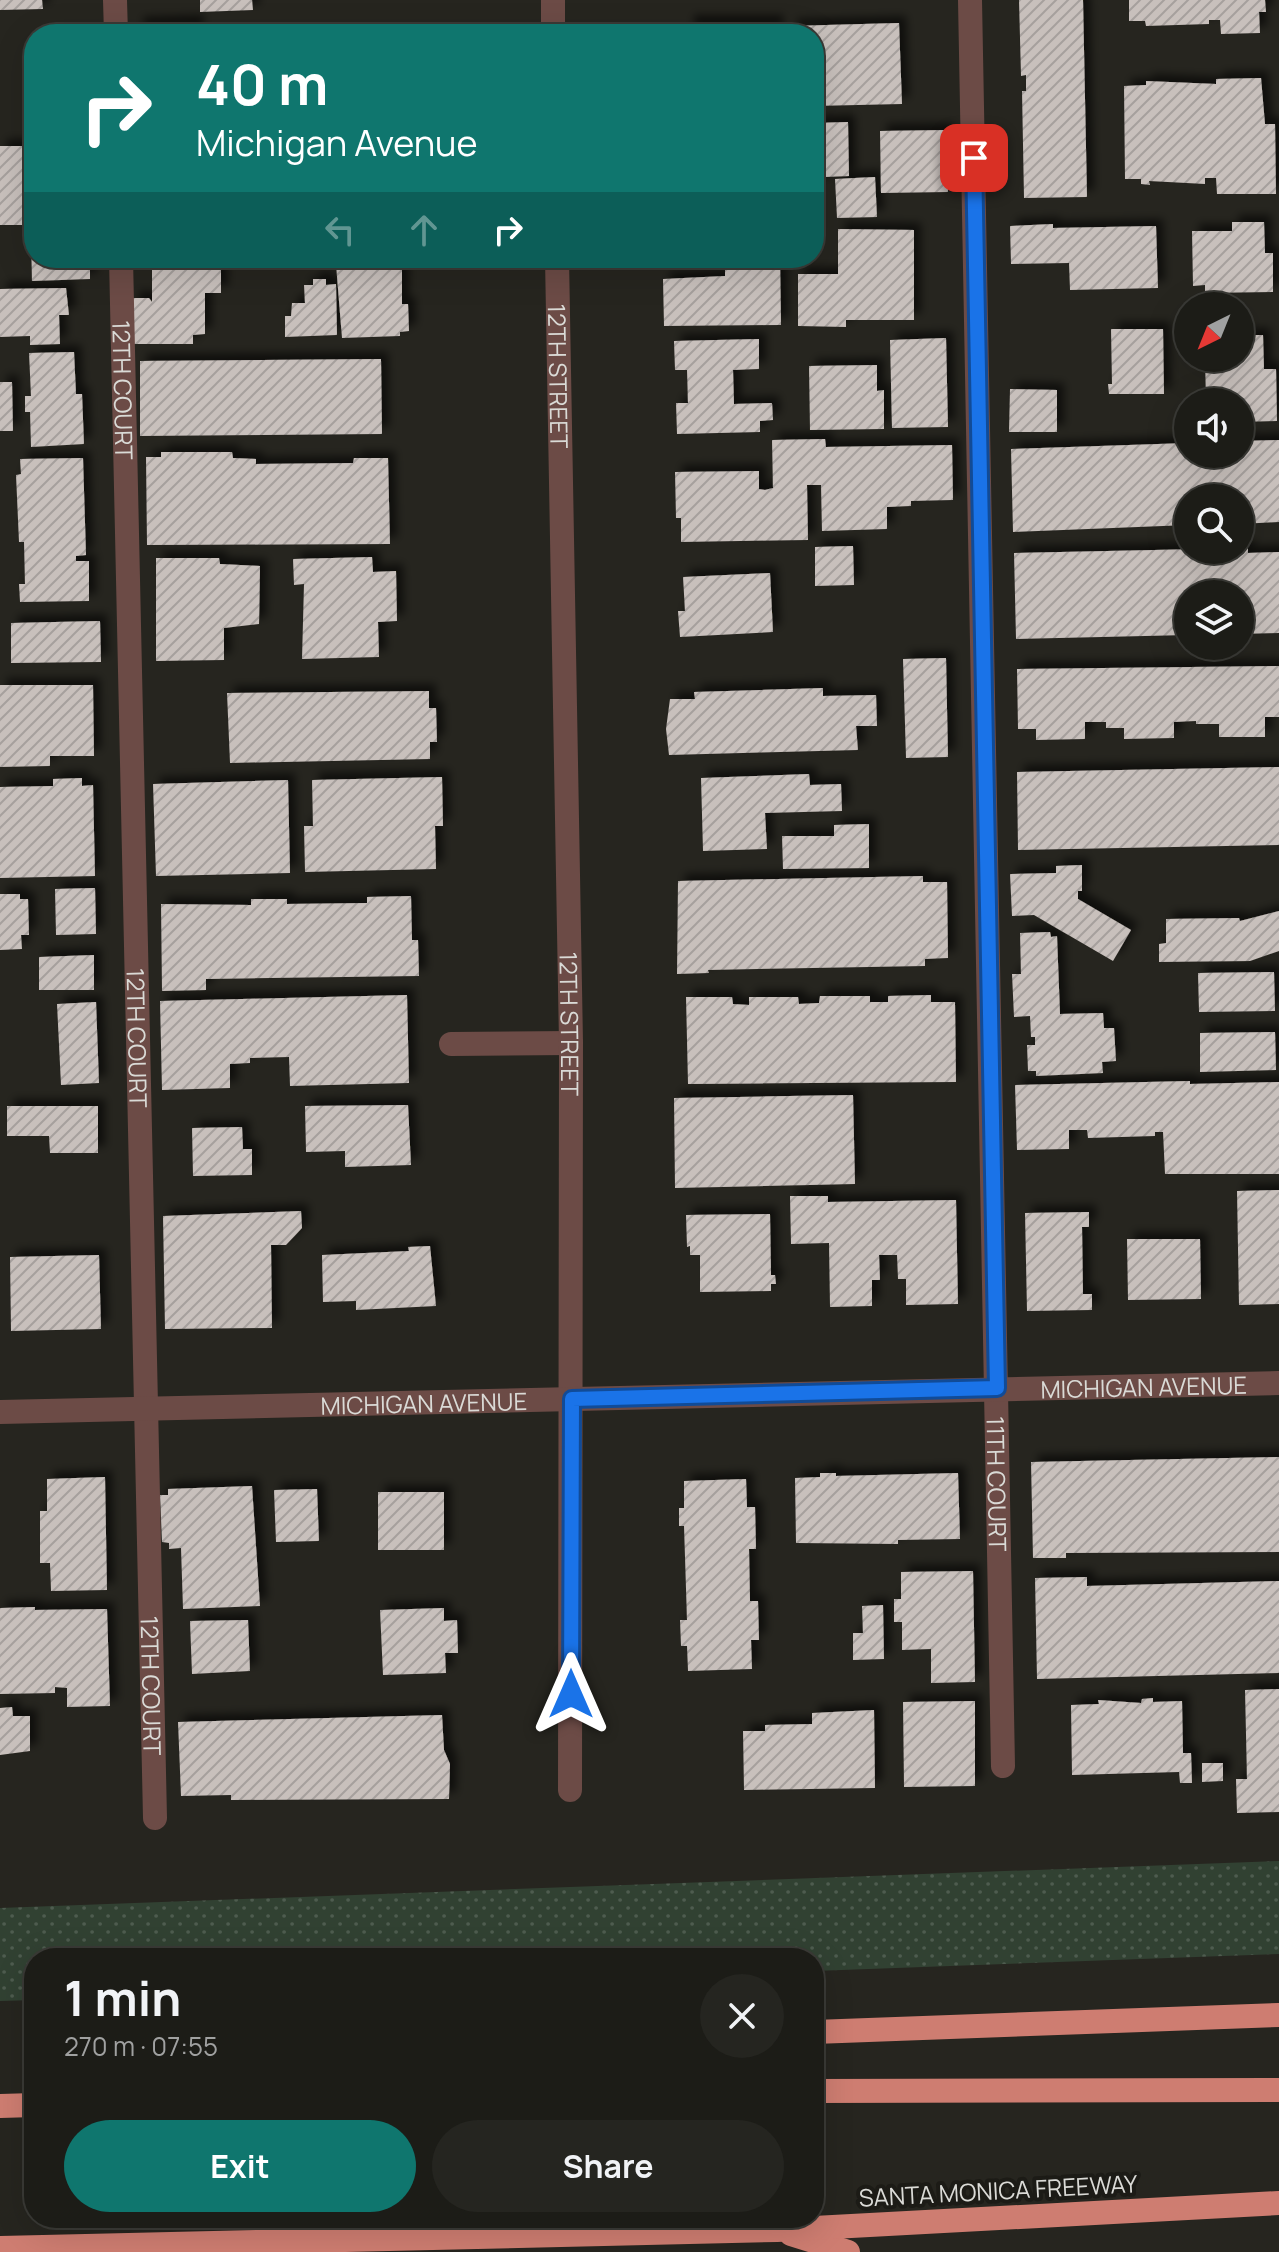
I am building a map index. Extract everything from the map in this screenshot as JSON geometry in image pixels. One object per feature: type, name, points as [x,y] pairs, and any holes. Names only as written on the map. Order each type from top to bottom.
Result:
[{"type":"highway","points":[[824,2032],[1279,2015]]},
{"type":"highway","points":[[824,2091],[1279,2090]]},
{"type":"highway","points":[[0,2106],[24,2105]]},
{"type":"highway","name":"SANTA MONICA FREEWAY","points":[[824,2227],[1279,2203]]},
{"type":"highway","name":"SANTA MONICA FREEWAY","points":[[0,2248],[814,2228]]},
{"type":"highway","points":[[777,2230],[848,2252]]},
{"type":"street","points":[[115,0],[116,24]]},
{"type":"street","points":[[553,0],[553,24]]},
{"type":"street","name":"11TH COURT","points":[[970,0],[1003,1766]]},
{"type":"street","name":"12TH COURT","points":[[121,268],[155,1818]]},
{"type":"street","name":"12TH STREET","points":[[557,268],[571,1043],[570,1790]]},
{"type":"street","points":[[451,1044],[571,1043]]},
{"type":"street","name":"MICHIGAN AVENUE","points":[[0,1412],[1279,1383]]},
{"type":"green space","points":[[1279,1861],[1279,1954],[824,1971],[824,1948],[24,1948],[24,2000],[0,2001],[0,1908]]},
{"type":"building","points":[[0,0],[42,0],[43,9],[0,10]]},
{"type":"building","points":[[200,0],[252,0],[253,10],[200,12]]},
{"type":"building","points":[[1019,0],[1083,0],[1087,197],[1024,198],[1022,91],[1026,91],[1026,75],[1021,76]]},
{"type":"building","points":[[1129,0],[1265,0],[1266,12],[1259,12],[1260,33],[1221,34],[1220,20],[1209,20],[1209,24],[1146,26],[1145,21],[1129,21]]},
{"type":"building","points":[[197,22],[197,24],[136,24]]},
{"type":"building","points":[[776,22],[776,24],[687,24]]},
{"type":"building","points":[[899,23],[902,104],[824,106],[824,25]]},
{"type":"building","points":[[1261,78],[1265,124],[1275,124],[1276,194],[1217,194],[1216,178],[1205,178],[1205,184],[1149,181],[1150,185],[1141,184],[1141,179],[1125,179],[1124,86],[1146,85],[1146,81],[1216,84],[1216,79]]},
{"type":"building","points":[[848,122],[849,176],[824,179],[824,123]]},
{"type":"building","points":[[947,130],[948,192],[881,193],[880,131]]},
{"type":"building","points":[[0,146],[24,146],[24,225],[0,225]]},
{"type":"building","points":[[875,177],[877,217],[837,218],[835,179]]},
{"type":"building","points":[[1232,222],[1264,222],[1265,253],[1273,253],[1273,292],[1205,292],[1205,285],[1193,286],[1192,231],[1232,231]]},
{"type":"building","points":[[1053,224],[1053,228],[1156,226],[1158,288],[1070,290],[1069,263],[1011,264],[1010,226]]},
{"type":"building","points":[[838,229],[914,230],[914,320],[846,320],[846,327],[798,326],[798,274],[838,274]]},
{"type":"building","points":[[32,268],[90,268],[90,279],[32,281]]},
{"type":"building","points":[[152,268],[221,268],[221,293],[205,293],[205,334],[193,335],[193,344],[132,344],[132,298],[149,298],[152,302]]},
{"type":"building","points":[[336,268],[402,268],[402,304],[408,304],[409,331],[400,332],[400,336],[342,338]]},
{"type":"building","points":[[725,268],[780,268],[781,325],[664,326],[663,279],[725,276]]},
{"type":"building","points":[[313,279],[326,279],[326,285],[336,284],[337,335],[285,337],[285,316],[291,316],[292,303],[305,303],[304,285],[313,285]]},
{"type":"building","points":[[66,288],[69,315],[59,315],[60,344],[30,345],[30,336],[0,337],[0,289]]},
{"type":"building","points":[[1111,329],[1163,329],[1164,394],[1109,394],[1108,384],[1112,384]]},
{"type":"building","points":[[1254,335],[1263,335],[1264,369],[1276,369],[1277,421],[1254,422],[1254,388],[1206,388],[1205,372],[1254,372]]},
{"type":"building","points":[[946,338],[948,427],[892,428],[890,340]]},
{"type":"building","points":[[759,339],[759,369],[733,370],[734,404],[772,403],[773,420],[760,421],[760,432],[677,434],[676,403],[688,403],[687,370],[675,370],[674,341]]},
{"type":"building","points":[[74,352],[76,394],[82,394],[84,444],[31,447],[30,412],[25,412],[25,396],[31,396],[29,353]]},
{"type":"building","points":[[381,359],[382,434],[140,436],[140,361]]},
{"type":"building","points":[[877,365],[877,391],[884,390],[884,429],[810,430],[809,366]]},
{"type":"building","points":[[0,382],[12,382],[13,431],[0,431]]},
{"type":"building","points":[[1010,389],[1057,390],[1057,432],[1009,432]]},
{"type":"building","points":[[825,439],[826,447],[952,445],[953,500],[911,501],[911,506],[887,507],[887,529],[822,531],[821,485],[807,485],[808,540],[681,542],[681,518],[676,518],[675,472],[759,471],[759,489],[765,490],[773,488],[772,440]]},
{"type":"building","points":[[1279,440],[1279,522],[1254,523],[1254,484],[1174,484],[1174,526],[1013,532],[1011,449],[1174,443],[1174,468],[1254,468],[1254,441]]},
{"type":"building","points":[[161,452],[232,452],[233,458],[256,459],[256,464],[353,463],[354,458],[388,458],[390,544],[147,545],[146,457],[161,457]]},
{"type":"building","points":[[83,458],[86,555],[76,556],[76,561],[89,561],[89,601],[20,602],[19,584],[25,584],[24,542],[19,542],[16,475],[21,474],[20,459]]},
{"type":"building","points":[[853,546],[854,585],[815,586],[815,547]]},
{"type":"building","points":[[1174,550],[1174,564],[1254,564],[1254,553],[1279,552],[1279,633],[1254,634],[1254,580],[1174,580],[1174,635],[1016,639],[1014,553]]},
{"type":"building","points":[[372,557],[373,572],[396,571],[397,621],[378,622],[379,657],[302,659],[304,584],[294,585],[293,559]]},
{"type":"building","points":[[156,558],[219,558],[220,564],[260,566],[259,624],[224,628],[224,660],[156,661]]},
{"type":"building","points":[[770,573],[773,632],[680,637],[678,611],[685,611],[683,577]]},
{"type":"building","points":[[100,621],[101,662],[11,663],[11,623]]},
{"type":"building","points":[[946,658],[948,757],[906,758],[903,659]]},
{"type":"building","points":[[1279,666],[1279,717],[1265,717],[1265,737],[1219,737],[1219,724],[1196,724],[1196,721],[1174,722],[1174,738],[1124,739],[1124,728],[1106,728],[1106,722],[1085,722],[1085,739],[1036,740],[1036,729],[1018,729],[1017,669]]},
{"type":"building","points":[[0,685],[93,685],[94,756],[50,756],[50,766],[0,767]]},
{"type":"building","points":[[823,688],[823,696],[876,695],[877,726],[856,726],[858,750],[669,755],[666,729],[670,699],[695,699],[694,692]]},
{"type":"building","points":[[429,691],[429,708],[436,708],[437,742],[430,742],[430,759],[230,763],[227,693]]},
{"type":"building","points":[[1279,767],[1279,845],[1018,850],[1017,772]]},
{"type":"building","points":[[809,774],[810,785],[841,784],[842,811],[765,813],[767,849],[703,851],[701,778]]},
{"type":"building","points":[[442,777],[443,826],[435,826],[436,869],[305,872],[304,826],[313,826],[312,780]]},
{"type":"building","points":[[82,778],[82,786],[93,785],[95,876],[0,878],[0,787],[53,786],[53,779]]},
{"type":"building","points":[[288,780],[290,873],[156,876],[153,784]]},
{"type":"building","points":[[869,824],[869,868],[783,869],[782,836],[834,836],[834,825]]},
{"type":"building","points":[[1082,865],[1082,891],[1078,891],[1078,899],[1131,930],[1113,961],[1034,915],[1012,916],[1010,874],[1056,873],[1056,866]]},
{"type":"building","points":[[923,876],[923,882],[947,882],[948,958],[925,959],[925,966],[708,970],[709,973],[677,974],[678,881]]},
{"type":"building","points":[[95,888],[96,934],[56,935],[55,889]]},
{"type":"building","points":[[0,894],[20,894],[20,899],[28,899],[29,935],[21,935],[22,949],[0,950]]},
{"type":"building","points":[[411,896],[412,940],[418,940],[419,976],[206,979],[206,990],[162,991],[161,904],[251,905],[251,899],[287,899],[287,904],[367,903],[367,897]]},
{"type":"building","points":[[1279,911],[1279,951],[1250,961],[1159,962],[1159,944],[1166,943],[1166,919],[1239,918],[1240,921]]},
{"type":"building","points":[[1050,932],[1051,937],[1057,936],[1060,1014],[1103,1013],[1104,1028],[1114,1028],[1116,1061],[1102,1062],[1103,1073],[1036,1076],[1036,1071],[1028,1071],[1027,1045],[1035,1045],[1035,1037],[1031,1037],[1030,1016],[1014,1017],[1012,974],[1021,974],[1020,933]]},
{"type":"building","points":[[94,955],[94,990],[39,990],[39,957]]},
{"type":"building","points":[[1274,972],[1275,1011],[1199,1012],[1198,973]]},
{"type":"building","points":[[407,995],[409,1083],[290,1086],[289,1057],[250,1058],[250,1063],[230,1064],[230,1088],[162,1090],[160,1001]]},
{"type":"building","points":[[931,995],[931,1002],[955,1002],[956,1082],[688,1084],[686,997],[732,997],[733,1004],[749,1005],[749,997],[798,997],[799,1004],[819,1003],[820,996],[870,996],[870,1002],[888,1002],[888,996]]},
{"type":"building","points":[[96,1002],[99,1083],[61,1085],[57,1004]]},
{"type":"building","points":[[1275,1032],[1276,1070],[1200,1072],[1200,1033]]},
{"type":"building","points":[[1190,1081],[1190,1084],[1279,1082],[1279,1174],[1165,1174],[1163,1132],[1155,1132],[1155,1136],[1088,1138],[1087,1130],[1069,1130],[1069,1149],[1017,1150],[1015,1085]]},
{"type":"building","points":[[853,1095],[855,1184],[675,1188],[674,1098]]},
{"type":"building","points":[[408,1105],[411,1165],[345,1167],[345,1151],[306,1152],[305,1106]]},
{"type":"building","points":[[7,1106],[98,1106],[98,1153],[50,1153],[49,1136],[7,1136]]},
{"type":"building","points":[[242,1127],[243,1149],[252,1149],[252,1175],[193,1176],[192,1128]]},
{"type":"building","points":[[1279,1190],[1279,1304],[1239,1305],[1237,1191]]},
{"type":"building","points":[[790,1196],[828,1196],[828,1202],[956,1200],[958,1304],[906,1305],[906,1279],[898,1279],[897,1255],[879,1255],[880,1280],[872,1280],[872,1306],[830,1307],[829,1243],[791,1244]]},
{"type":"building","points":[[301,1211],[302,1228],[286,1245],[271,1245],[272,1328],[165,1329],[163,1216]]},
{"type":"building","points":[[1089,1212],[1089,1227],[1082,1227],[1083,1294],[1092,1294],[1092,1310],[1027,1311],[1025,1213]]},
{"type":"building","points":[[770,1214],[771,1275],[775,1275],[776,1284],[771,1284],[771,1291],[700,1292],[700,1255],[690,1255],[690,1246],[687,1247],[686,1215]]},
{"type":"building","points":[[1127,1239],[1200,1239],[1201,1299],[1128,1300]]},
{"type":"building","points":[[430,1246],[436,1306],[356,1310],[356,1301],[323,1302],[322,1255],[409,1251],[408,1247]]},
{"type":"building","points":[[99,1255],[101,1329],[11,1331],[10,1257]]},
{"type":"building","points":[[1279,1457],[1279,1552],[1066,1553],[1066,1558],[1033,1558],[1031,1462]]},
{"type":"building","points":[[820,1473],[836,1473],[836,1476],[958,1473],[960,1539],[898,1540],[898,1544],[796,1543],[795,1478],[820,1477]]},
{"type":"building","points":[[105,1477],[107,1590],[51,1591],[50,1563],[40,1563],[40,1511],[47,1511],[47,1479]]},
{"type":"building","points":[[746,1479],[747,1507],[755,1507],[756,1549],[749,1549],[750,1601],[758,1601],[759,1640],[751,1640],[752,1669],[688,1671],[687,1646],[681,1646],[680,1620],[687,1620],[684,1526],[679,1526],[679,1508],[684,1508],[684,1481]]},
{"type":"building","points":[[252,1486],[260,1606],[183,1609],[181,1548],[169,1549],[169,1543],[162,1542],[160,1495],[168,1495],[168,1489]]},
{"type":"building","points":[[317,1489],[319,1541],[276,1542],[274,1490]]},
{"type":"building","points":[[378,1492],[444,1492],[444,1550],[378,1550]]},
{"type":"building","points":[[973,1571],[975,1682],[931,1683],[931,1649],[902,1650],[902,1622],[894,1622],[894,1599],[901,1599],[901,1572]]},
{"type":"building","points":[[1087,1577],[1087,1586],[1279,1581],[1279,1673],[1037,1679],[1035,1578]]},
{"type":"building","points":[[883,1605],[884,1659],[853,1660],[853,1633],[863,1633],[862,1606]]},
{"type":"building","points":[[35,1607],[35,1610],[107,1609],[110,1706],[67,1707],[67,1688],[55,1687],[55,1693],[0,1694],[0,1608]]},
{"type":"building","points":[[444,1608],[444,1621],[457,1620],[458,1653],[445,1653],[446,1673],[383,1675],[380,1610]]},
{"type":"building","points":[[248,1620],[250,1671],[192,1674],[190,1621]]},
{"type":"building","points":[[1279,1689],[1279,1812],[1237,1813],[1236,1779],[1247,1779],[1245,1690]]},
{"type":"building","points":[[1153,1698],[1153,1702],[1182,1701],[1183,1753],[1191,1753],[1192,1783],[1180,1783],[1179,1772],[1072,1775],[1071,1705],[1099,1704],[1098,1700],[1141,1703],[1142,1699]]},
{"type":"building","points":[[975,1701],[975,1786],[904,1787],[903,1702]]},
{"type":"building","points":[[12,1707],[13,1716],[30,1716],[30,1751],[0,1755],[0,1708]]},
{"type":"building","points":[[874,1710],[875,1788],[744,1790],[743,1731],[765,1731],[765,1725],[812,1724],[812,1713]]},
{"type":"building","points":[[442,1715],[444,1750],[450,1764],[449,1799],[231,1800],[231,1795],[181,1796],[178,1722]]},
{"type":"building","points":[[1202,1763],[1223,1763],[1223,1781],[1202,1782]]},
{"type":"route","points":[[571,1694],[572,1399],[997,1388],[974,158]]}]
